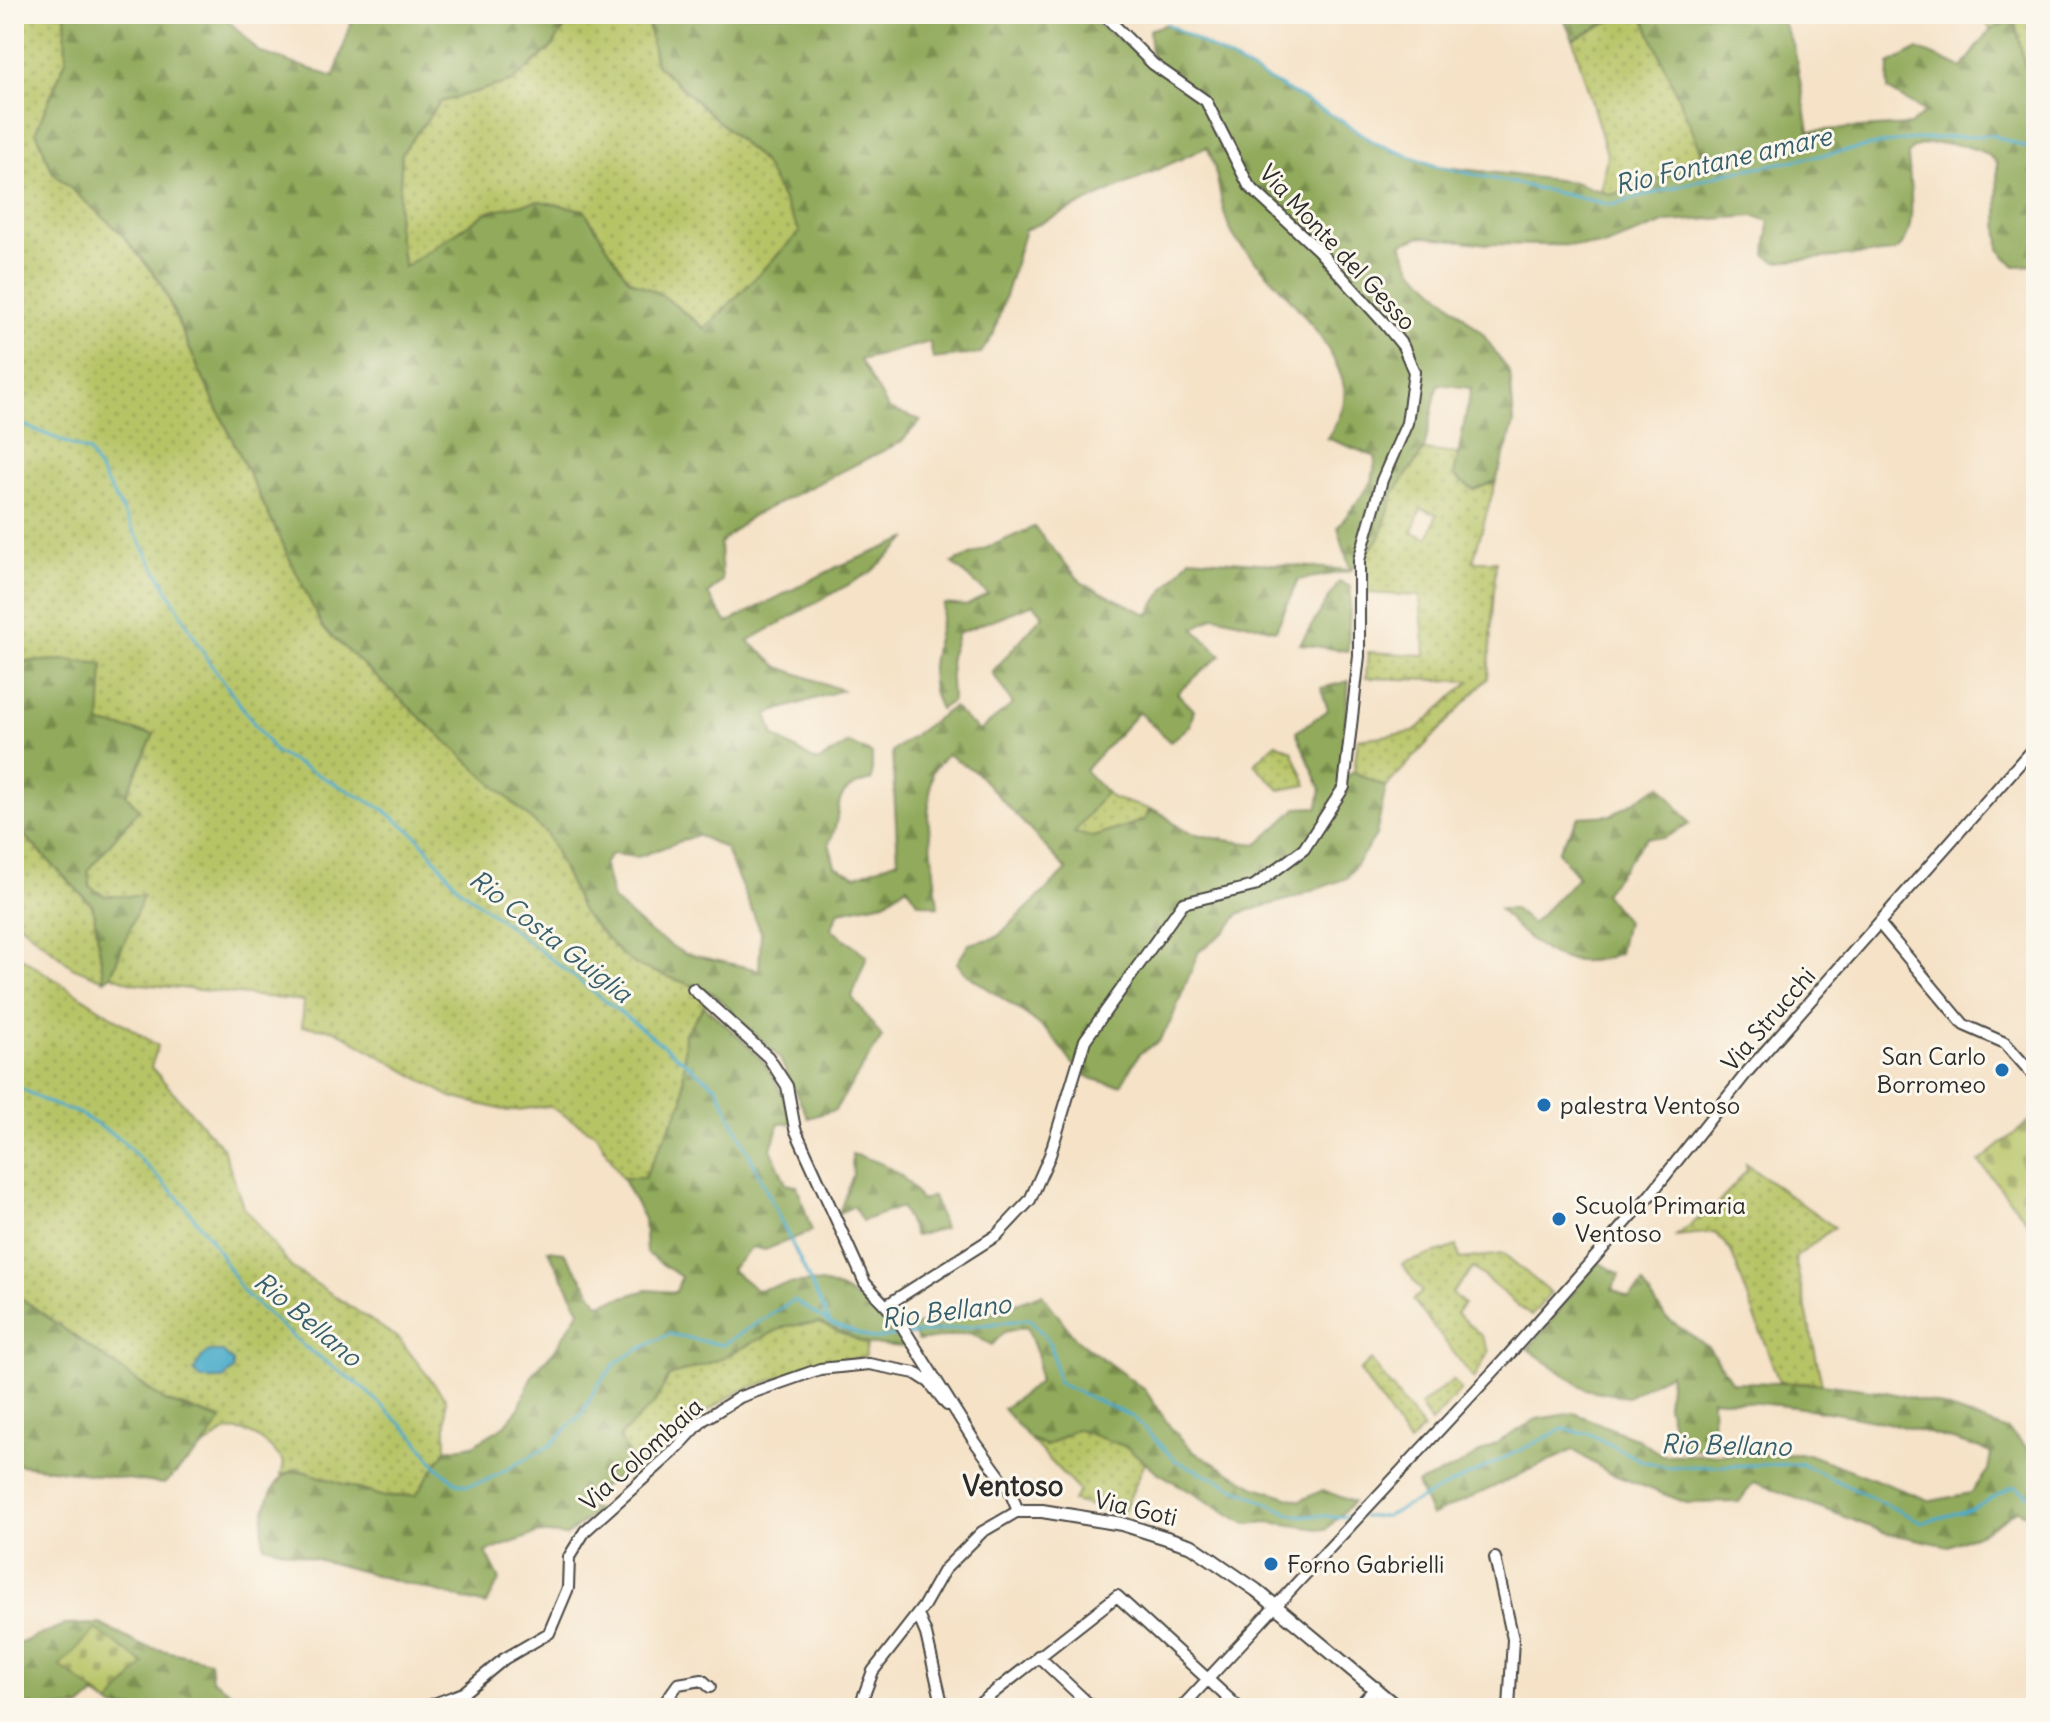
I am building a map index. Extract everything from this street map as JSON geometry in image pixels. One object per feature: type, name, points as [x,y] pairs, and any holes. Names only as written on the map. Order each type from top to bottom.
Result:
[{"type":"street","name":"Via Monte del Gesso","points":[[887,1305],[997,1235],[1030,1200],[1050,1155],[1085,1040],[1183,903],[1254,886],[1304,849],[1344,787],[1359,656],[1359,560],[1382,480],[1407,423],[1414,372],[1403,346],[1317,249],[1249,186],[1206,101],[1153,64],[1103,14]]},
{"type":"street","name":"Via Strucchi","points":[[1181,1708],[1367,1509],[1635,1212],[1748,1071],[2036,745]]},
{"type":"street","points":[[1879,923],[1964,1025],[2005,1043],[2036,1078]]},
{"type":"street","name":"Via Colombaia","points":[[693,989],[768,1057],[787,1086],[795,1129],[837,1227],[868,1288],[887,1305],[904,1328],[1009,1489],[1018,1511]]},
{"type":"street","name":"Via Colombaia","points":[[426,1707],[463,1693],[504,1659],[549,1633],[568,1588],[569,1557],[585,1531],[672,1453],[703,1420],[740,1397],[820,1369],[869,1364],[915,1373],[955,1410]]},
{"type":"street","points":[[859,1708],[873,1671],[918,1615],[953,1559],[994,1523],[1018,1511]]},
{"type":"street","name":"Via Goti","points":[[1018,1511],[1092,1519],[1168,1536],[1226,1567],[1398,1708]]},
{"type":"street","points":[[1495,1558],[1513,1639],[1509,1708]]},
{"type":"street","points":[[974,1708],[1117,1596],[1239,1708]]},
{"type":"street","points":[[918,1615],[926,1634],[943,1708]]},
{"type":"street","points":[[1038,1656],[1093,1708]]},
{"type":"street","points":[[661,1708],[678,1684],[702,1680],[710,1687]]},
{"type":"street","points":[[1357,1708],[1376,1687]]},
{"type":"street","points":[[14,1689],[14,1704]]},
{"type":"green space","points":[[14,14],[65,14],[66,60],[36,131],[53,173],[119,231],[160,282],[323,628],[547,834],[583,913],[636,965],[713,993],[685,1033],[683,1101],[644,1178],[622,1178],[597,1135],[549,1106],[508,1111],[451,1097],[335,1030],[302,1026],[304,1001],[132,983],[111,975],[143,896],[105,896],[90,887],[88,870],[139,809],[126,795],[153,734],[99,724],[67,660],[14,662]]},
{"type":"green space","points":[[65,14],[222,14],[259,52],[334,77],[354,14],[574,14],[551,48],[513,81],[440,102],[402,153],[397,226],[404,267],[489,211],[539,201],[584,210],[628,279],[662,295],[705,329],[800,232],[763,162],[656,64],[646,14],[1083,14],[1152,64],[1149,30],[1167,24],[1339,119],[1377,144],[1436,166],[1574,182],[1611,195],[1685,170],[1702,152],[1642,14],[1779,14],[1794,47],[1809,131],[1910,125],[1925,112],[1888,90],[1889,64],[1918,49],[1962,68],[1989,31],[2014,18],[2025,66],[2036,76],[2036,265],[2015,266],[1999,249],[1997,163],[1981,152],[1945,144],[1922,145],[1913,148],[1908,155],[1910,223],[1902,245],[1893,252],[1776,262],[1766,255],[1769,221],[1755,216],[1667,222],[1603,246],[1487,244],[1421,236],[1401,244],[1413,269],[1482,333],[1510,373],[1514,424],[1496,481],[1474,490],[1454,476],[1471,388],[1438,384],[1424,450],[1394,493],[1380,538],[1350,571],[1298,580],[1276,630],[1215,616],[1194,629],[1221,655],[1177,693],[1194,710],[1190,726],[1170,742],[1139,712],[1085,770],[1106,792],[1074,833],[1093,837],[1144,821],[1150,809],[1188,832],[1258,844],[1297,808],[1318,807],[1321,789],[1296,732],[1328,710],[1321,688],[1349,681],[1340,780],[1354,772],[1386,787],[1376,835],[1347,878],[1240,913],[1225,932],[1199,951],[1171,1021],[1159,1041],[1139,1054],[1121,1085],[1103,1082],[1080,1071],[1036,1022],[964,972],[957,963],[969,944],[997,937],[1067,870],[976,772],[947,754],[932,772],[928,816],[938,907],[918,902],[907,886],[885,902],[839,911],[831,929],[867,956],[852,997],[882,1037],[835,1110],[808,1118],[779,1057],[713,993],[636,965],[619,952],[583,913],[547,834],[323,628],[199,370],[161,282],[119,231],[53,173],[36,131],[66,60]],"holes":[[[1207,147],[1233,235],[1310,323],[1339,371],[1344,387],[1343,408],[1327,438],[1376,457],[1372,482],[1338,527],[1350,570],[1190,558],[1161,594],[1149,615],[1082,583],[1034,527],[952,563],[988,594],[966,606],[944,604],[932,670],[932,683],[940,709],[952,701],[950,657],[958,633],[1034,604],[1043,615],[992,672],[1013,704],[979,731],[953,707],[892,751],[898,860],[856,876],[835,866],[829,843],[839,804],[848,790],[872,780],[872,754],[849,743],[817,762],[774,736],[767,714],[842,690],[779,667],[748,641],[871,572],[909,538],[837,567],[727,623],[708,594],[722,581],[720,543],[750,517],[901,442],[921,420],[889,409],[860,360],[930,342],[933,359],[981,353],[994,333],[1025,230]],[[697,835],[725,848],[761,932],[759,970],[683,953],[649,932],[613,900],[604,864],[611,854],[638,857]]]},
{"type":"green space","points":[[574,14],[646,14],[656,64],[763,162],[800,232],[706,329],[662,295],[628,279],[584,210],[489,211],[404,268],[397,226],[402,153],[440,102],[513,81],[551,48]]},
{"type":"green space","points":[[1562,14],[1625,14],[1573,39]]},
{"type":"green space","points":[[1625,14],[1642,14],[1702,152],[1685,170],[1611,195],[1601,191],[1607,154],[1573,39]]},
{"type":"green space","points":[[1979,14],[2036,14],[2036,76],[2025,66],[2014,18],[1991,30]]},
{"type":"green space","points":[[1424,450],[1458,454],[1454,476],[1474,490],[1496,481],[1473,561],[1496,561],[1488,678],[1386,787],[1354,772],[1358,739],[1414,732],[1470,681],[1366,678],[1368,652],[1425,655],[1420,596],[1367,593],[1365,554],[1380,537],[1394,493]],"holes":[[[1421,509],[1437,514],[1428,538],[1412,532]]]},
{"type":"green space","points":[[1339,582],[1351,587],[1348,651],[1300,644]]},
{"type":"green space","points":[[67,660],[103,664],[100,724],[154,734],[126,795],[139,809],[88,870],[90,887],[105,896],[143,896],[111,975],[104,980],[93,906],[14,825],[14,662]]},
{"type":"green space","points":[[1276,743],[1292,751],[1307,785],[1280,790],[1254,764]]},
{"type":"green space","points":[[1661,785],[1690,824],[1664,838],[1647,837],[1604,893],[1626,921],[1619,953],[1583,961],[1552,954],[1525,936],[1499,909],[1514,909],[1532,924],[1578,877],[1558,851],[1579,817],[1612,815]]},
{"type":"green space","points":[[1106,792],[1112,798],[1150,809],[1144,820],[1093,837],[1073,834]]},
{"type":"green space","points":[[14,825],[93,906],[104,980],[72,967],[14,919]]},
{"type":"green space","points":[[14,953],[158,1046],[151,1067],[223,1148],[243,1206],[291,1267],[399,1339],[446,1399],[446,1450],[417,1495],[384,1497],[296,1469],[281,1476],[284,1462],[267,1445],[245,1432],[226,1432],[201,1449],[222,1419],[165,1401],[14,1293]]},
{"type":"green space","points":[[704,1006],[759,1057],[778,1085],[792,1123],[779,1124],[771,1149],[786,1184],[797,1186],[812,1231],[765,1250],[753,1247],[731,1269],[756,1290],[814,1283],[841,1290],[872,1312],[905,1347],[867,1344],[820,1323],[786,1326],[718,1360],[669,1376],[654,1404],[619,1437],[634,1465],[576,1505],[599,1510],[566,1536],[539,1533],[486,1552],[500,1580],[486,1605],[264,1545],[263,1523],[272,1491],[278,1482],[296,1469],[384,1497],[416,1495],[446,1450],[473,1445],[504,1426],[519,1408],[533,1373],[554,1351],[580,1310],[548,1250],[564,1252],[599,1304],[647,1290],[676,1292],[681,1277],[646,1253],[644,1219],[622,1178],[644,1178],[683,1101],[685,1033]]},
{"type":"green space","points":[[2036,1116],[2036,1224],[2032,1227],[1979,1162]]},
{"type":"green space","points":[[852,1154],[901,1175],[920,1201],[933,1196],[944,1228],[915,1236],[901,1207],[862,1221],[854,1206],[839,1213],[853,1175]]},
{"type":"green space","points":[[1746,1164],[1834,1227],[1795,1258],[1822,1384],[1779,1382],[1731,1251],[1715,1232],[1676,1236],[1717,1205],[1747,1170]]},
{"type":"green space","points":[[1457,1246],[1460,1259],[1504,1254],[1551,1293],[1531,1316],[1473,1268],[1452,1293],[1464,1304],[1456,1313],[1482,1336],[1489,1351],[1474,1379],[1413,1300],[1422,1292],[1402,1264]]},
{"type":"green space","points":[[1598,1262],[1620,1274],[1612,1289],[1629,1298],[1643,1284],[1665,1317],[1708,1347],[1732,1382],[1822,1384],[1886,1392],[1936,1404],[2008,1430],[2036,1456],[2036,1523],[2018,1509],[1988,1529],[1949,1546],[1886,1533],[1754,1482],[1739,1502],[1687,1503],[1609,1473],[1573,1450],[1431,1516],[1417,1484],[1456,1467],[1537,1419],[1574,1413],[1637,1439],[1662,1455],[1808,1454],[1931,1501],[1971,1493],[1988,1470],[1991,1453],[1923,1432],[1818,1410],[1712,1399],[1713,1449],[1679,1450],[1667,1406],[1670,1373],[1627,1397],[1585,1389],[1528,1349]]},
{"type":"green space","points":[[14,1293],[165,1401],[222,1420],[201,1449],[164,1484],[14,1464]]},
{"type":"green space","points":[[1042,1294],[1076,1339],[1145,1390],[1171,1428],[1194,1452],[1256,1487],[1300,1501],[1323,1490],[1353,1502],[1326,1530],[1269,1522],[1246,1524],[1157,1472],[1127,1447],[1076,1429],[1046,1446],[1029,1438],[1003,1409],[1039,1382],[1038,1357],[1027,1327],[1004,1332],[992,1345],[970,1333],[919,1341],[910,1327],[982,1306],[987,1313]]},
{"type":"green space","points":[[820,1323],[867,1344],[865,1357],[821,1363],[738,1392],[698,1417],[666,1450],[634,1465],[619,1437],[653,1404],[669,1376],[718,1360],[786,1326]]},
{"type":"green space","points":[[1371,1360],[1423,1429],[1409,1443],[1360,1371]]},
{"type":"green space","points":[[1453,1380],[1461,1390],[1431,1423],[1420,1405]]},
{"type":"green space","points":[[1076,1429],[1127,1447],[1145,1462],[1123,1513],[1073,1501],[1079,1491],[1029,1438],[1046,1446]]},
{"type":"green space","points":[[100,1624],[140,1645],[210,1661],[212,1679],[253,1708],[115,1708],[95,1695],[80,1708],[14,1708],[14,1646],[63,1625]]},
{"type":"green space","points":[[96,1629],[144,1664],[110,1704],[60,1666]]},
{"type":"water","points":[[209,1352],[223,1352],[233,1362],[233,1370],[223,1379],[201,1379],[194,1371],[201,1358]]},
{"type":"waterway","name":"Rio Fontane amare","points":[[1167,24],[1339,119],[1377,144],[1436,166],[1612,205],[1726,173],[1904,140],[1992,135],[2036,151]]},
{"type":"waterway","name":"Rio Costa Guiglia","points":[[14,413],[19,423],[89,452],[207,659],[275,752],[383,809],[417,836],[458,887],[717,1087],[830,1323]]},
{"type":"waterway","name":"Rio Bellano","points":[[14,1084],[46,1102],[78,1113],[119,1138],[178,1197],[210,1238],[243,1292],[306,1348],[363,1388],[414,1436],[437,1467],[455,1482],[468,1486],[487,1480],[551,1445],[583,1412],[597,1386],[618,1361],[642,1348],[669,1334],[722,1345],[794,1300],[831,1324],[873,1339],[1030,1319],[1051,1344],[1058,1383],[1133,1417],[1175,1460],[1293,1515],[1355,1517]]},
{"type":"waterway","name":"Rio Bellano","points":[[1363,1517],[1386,1516],[1563,1429],[1590,1434],[1642,1461],[1668,1467],[1802,1464],[1922,1522],[1973,1509],[2014,1486],[2036,1500]]},
{"type":"place","name":"San Carlo Borromeo","points":[[2002,1070]]},
{"type":"place","name":"palestra Ventoso","points":[[1544,1105]]},
{"type":"place","name":"Scuola Primaria Ventoso","points":[[1559,1219]]},
{"type":"place","name":"Forno Gabrielli","points":[[1271,1564]]},
{"type":"district","name":"Ventoso","points":[[1013,1486]]}]
